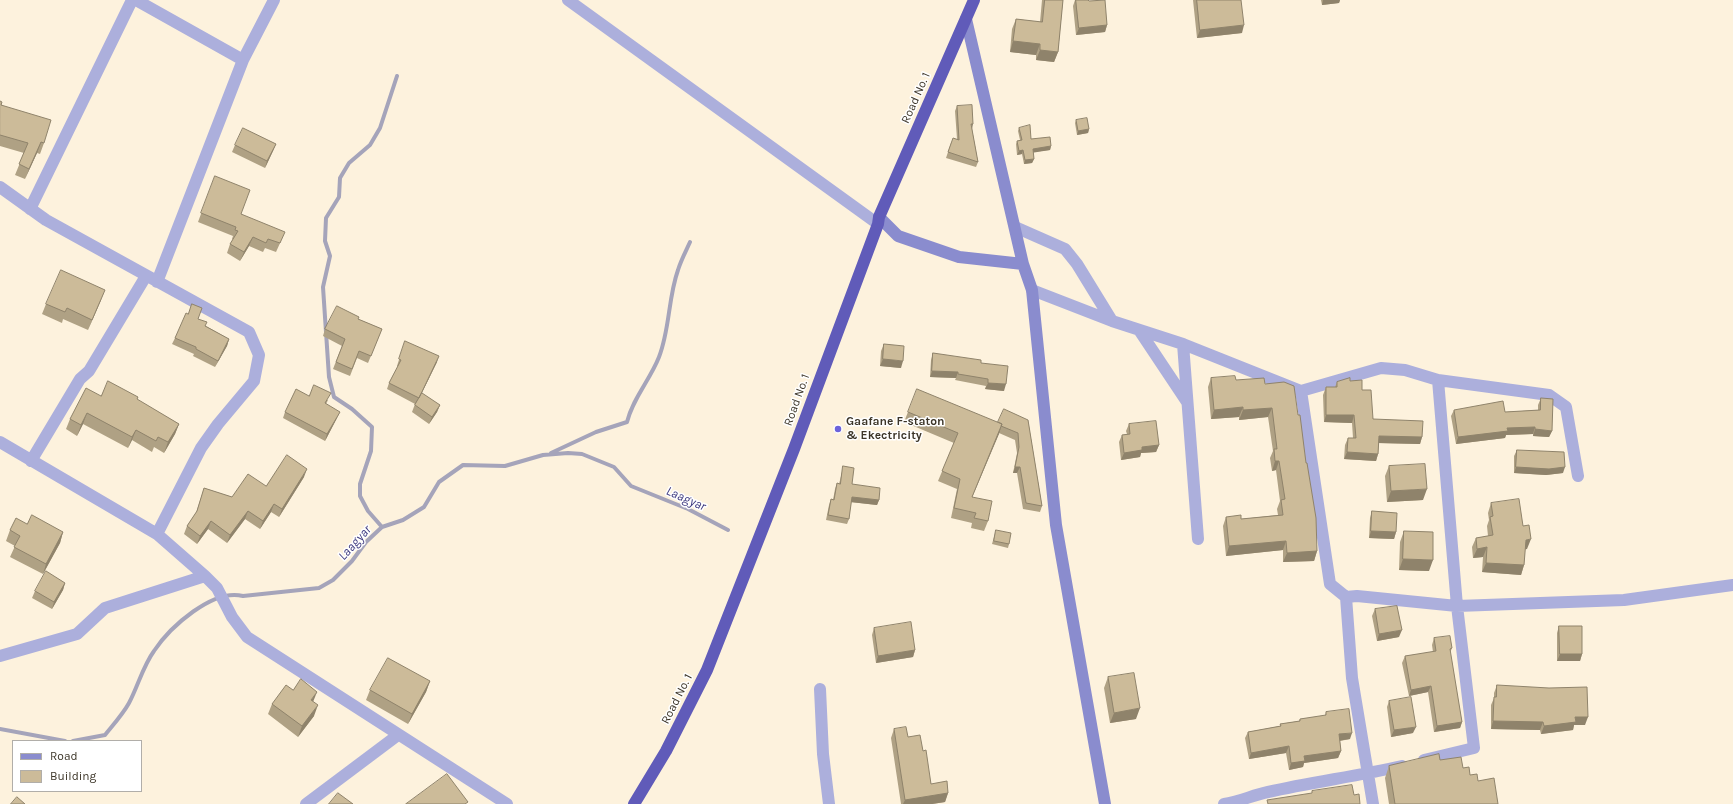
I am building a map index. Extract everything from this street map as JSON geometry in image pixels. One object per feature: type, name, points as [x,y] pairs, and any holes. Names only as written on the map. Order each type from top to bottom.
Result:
[{"type":"highway","name":"Road No. 1","points":[[634,804],[666,751],[707,670],[794,449],[879,221],[974,0]]},
{"type":"main road","points":[[966,19],[1023,264],[1032,290],[1056,525],[1105,804]]},
{"type":"main road","points":[[879,221],[898,236],[959,257],[1023,264]]},
{"type":"street","points":[[30,209],[132,0]]},
{"type":"street","points":[[136,0],[243,60]]},
{"type":"street","points":[[31,461],[80,379],[89,371],[152,279],[243,60],[274,0]]},
{"type":"street","points":[[568,0],[879,221]]},
{"type":"street","points":[[0,187],[46,220],[249,332],[259,356],[254,381],[218,424],[201,448],[157,534]]},
{"type":"street","points":[[1015,227],[1065,249],[1077,264],[1112,321]]},
{"type":"street","points":[[1032,290],[1112,321],[1183,344],[1301,391],[1381,368],[1405,370],[1438,380],[1549,395],[1566,407],[1578,476]]},
{"type":"street","points":[[1140,330],[1188,404]]},
{"type":"street","points":[[1183,344],[1198,539]]},
{"type":"street","points":[[1224,804],[1237,803],[1267,792],[1369,774],[1474,748],[1457,606],[1438,380]]},
{"type":"street","points":[[1301,391],[1330,584],[1346,597],[1357,596],[1457,606],[1624,600],[1733,585]]},
{"type":"street","points":[[0,442],[157,534],[217,588],[232,617],[248,637],[500,802]]},
{"type":"street","points":[[0,656],[77,634],[105,608],[205,576]]},
{"type":"street","points":[[1346,597],[1352,678],[1373,804]]},
{"type":"street","points":[[820,690],[823,754],[829,804]]},
{"type":"street","points":[[306,804],[398,735]]},
{"type":"building","points":[[1045,0],[1063,0],[1058,52],[1040,50],[1040,44],[1013,41],[1016,19],[1042,22]]},
{"type":"building","points":[[1076,0],[1105,0],[1107,25],[1079,28]]},
{"type":"building","points":[[1197,0],[1241,0],[1244,25],[1200,30]]},
{"type":"building","points":[[0,101],[2,102],[1,105],[51,120],[44,143],[41,142],[29,169],[19,164],[28,143],[0,135]]},
{"type":"building","points":[[972,105],[973,124],[971,124],[978,162],[948,152],[953,138],[959,140],[957,106]]},
{"type":"building","points":[[1087,118],[1089,129],[1078,131],[1076,120]]},
{"type":"building","points":[[1030,125],[1031,139],[1050,137],[1051,146],[1033,149],[1034,159],[1025,160],[1023,150],[1019,151],[1017,141],[1022,140],[1019,128]]},
{"type":"building","points":[[243,128],[276,144],[267,161],[235,145]]},
{"type":"building","points":[[215,176],[250,190],[241,214],[285,232],[280,243],[268,239],[266,243],[253,237],[244,252],[230,244],[238,231],[235,230],[236,227],[201,213]]},
{"type":"building","points":[[61,270],[105,290],[92,320],[67,308],[65,312],[46,304]]},
{"type":"building","points":[[192,304],[202,308],[198,319],[207,322],[205,326],[229,339],[218,361],[196,349],[196,347],[175,338],[186,313],[188,314]]},
{"type":"building","points":[[337,306],[359,317],[358,319],[382,329],[371,356],[359,351],[352,369],[336,362],[345,339],[325,329]]},
{"type":"building","points":[[405,341],[439,356],[419,398],[389,383],[401,360],[399,359]]},
{"type":"building","points":[[884,344],[904,346],[903,361],[883,359]]},
{"type":"building","points":[[933,353],[981,360],[981,363],[1008,366],[1006,384],[988,383],[988,379],[958,374],[958,372],[932,371]]},
{"type":"building","points":[[1235,376],[1236,380],[1264,378],[1265,384],[1284,382],[1294,386],[1316,518],[1317,551],[1287,553],[1286,541],[1229,546],[1226,517],[1241,515],[1241,519],[1283,515],[1281,500],[1285,499],[1279,461],[1275,461],[1274,449],[1277,449],[1272,408],[1243,410],[1243,407],[1214,410],[1211,378]]},
{"type":"building","points":[[1350,378],[1350,381],[1362,380],[1362,390],[1371,390],[1373,419],[1423,421],[1422,437],[1379,436],[1378,454],[1347,452],[1348,438],[1356,438],[1354,415],[1326,415],[1326,387],[1337,387],[1337,382]]},
{"type":"building","points":[[108,381],[138,397],[137,399],[179,424],[168,442],[158,437],[156,441],[136,430],[132,437],[87,413],[81,425],[70,419],[86,388],[101,396]]},
{"type":"building","points":[[314,385],[331,393],[325,403],[340,412],[327,434],[285,412],[296,389],[309,396]]},
{"type":"building","points":[[917,389],[1002,424],[972,497],[992,501],[988,521],[974,518],[976,513],[954,508],[960,479],[942,471],[958,433],[908,412]]},
{"type":"building","points":[[422,393],[440,405],[432,417],[415,405]]},
{"type":"building","points":[[1541,398],[1553,399],[1552,431],[1535,429],[1535,427],[1507,428],[1508,431],[1458,437],[1454,410],[1503,401],[1505,412],[1540,410]]},
{"type":"building","points":[[1004,409],[1028,420],[1042,506],[1026,503],[1020,467],[1015,467],[1019,447],[1018,433],[1001,426],[1002,424],[998,422]]},
{"type":"building","points":[[1156,421],[1159,445],[1142,447],[1142,450],[1124,453],[1122,435],[1130,434],[1129,424]]},
{"type":"building","points":[[1517,450],[1564,452],[1565,467],[1549,469],[1516,467]]},
{"type":"building","points":[[287,455],[307,469],[282,509],[274,504],[263,521],[248,511],[230,535],[211,521],[200,536],[187,526],[197,511],[204,488],[232,497],[248,474],[266,486]]},
{"type":"building","points":[[1425,464],[1427,489],[1391,491],[1389,466]]},
{"type":"building","points":[[843,466],[854,468],[852,484],[880,488],[879,500],[852,497],[849,519],[828,515],[831,499],[834,500],[837,483],[840,484]]},
{"type":"building","points":[[1519,499],[1523,526],[1529,525],[1531,539],[1526,540],[1524,565],[1486,563],[1487,547],[1477,549],[1476,538],[1493,535],[1490,517],[1493,516],[1491,503]]},
{"type":"building","points":[[1372,511],[1397,513],[1396,532],[1371,531]]},
{"type":"building","points":[[32,515],[63,532],[46,564],[14,547],[20,536],[10,530],[16,518],[27,524]]},
{"type":"building","points":[[996,530],[1011,533],[1009,544],[994,541]]},
{"type":"building","points":[[1404,531],[1433,532],[1433,560],[1403,559]]},
{"type":"building","points":[[46,571],[65,583],[54,602],[35,591]]},
{"type":"building","points":[[1397,606],[1402,630],[1379,634],[1375,609]]},
{"type":"building","points":[[911,622],[915,650],[878,656],[874,628]]},
{"type":"building","points":[[1559,626],[1582,626],[1582,654],[1560,654]]},
{"type":"building","points":[[1450,636],[1452,648],[1450,649],[1462,722],[1437,726],[1431,686],[1411,690],[1405,656],[1436,651],[1434,638]]},
{"type":"building","points":[[388,658],[430,681],[412,714],[370,690]]},
{"type":"building","points":[[1134,673],[1140,708],[1114,713],[1108,677]]},
{"type":"building","points":[[301,679],[317,692],[311,700],[318,705],[302,726],[272,704],[286,685],[293,690]]},
{"type":"building","points":[[1497,685],[1549,688],[1587,687],[1588,717],[1575,717],[1576,722],[1544,726],[1543,722],[1493,721],[1494,697],[1496,697]]},
{"type":"building","points":[[1411,697],[1416,727],[1394,730],[1389,701]]},
{"type":"building","points":[[1349,709],[1352,733],[1339,734],[1341,751],[1304,756],[1305,761],[1291,763],[1289,746],[1251,753],[1248,732],[1281,726],[1280,724],[1300,721],[1300,719],[1326,715],[1326,712]]},
{"type":"building","points":[[906,727],[908,737],[920,735],[923,751],[926,750],[931,784],[947,781],[948,793],[905,800],[894,729]]},
{"type":"building","points":[[1439,754],[1440,760],[1461,757],[1463,768],[1469,767],[1470,775],[1477,774],[1478,781],[1494,778],[1498,804],[1395,804],[1389,766]]},
{"type":"building","points":[[447,774],[468,802],[465,804],[406,804]]},
{"type":"building","points":[[1352,785],[1354,795],[1359,794],[1360,804],[1268,804],[1267,800],[1312,793],[1312,791]]},
{"type":"building","points":[[338,793],[353,804],[329,804]]},
{"type":"building","points":[[17,797],[25,804],[11,804]]},
{"type":"waterway","points":[[382,527],[368,511],[360,496],[360,484],[371,451],[372,427],[352,409],[334,397],[329,377],[323,287],[330,256],[325,241],[326,218],[339,197],[340,178],[349,163],[370,145],[380,128],[397,76]]},
{"type":"waterway","points":[[551,453],[596,432],[627,422],[633,405],[651,373],[663,346],[672,291],[681,263],[690,242]]},
{"type":"waterway","name":"Laagyar","points":[[78,740],[105,735],[129,703],[147,663],[161,641],[181,621],[193,612],[219,598],[231,595],[243,596],[319,588],[333,580],[352,561],[366,542],[382,527],[403,520],[424,507],[439,482],[463,465],[505,466],[543,455],[568,453],[582,454],[614,467],[631,486],[688,509],[728,530]]},
{"type":"waterway","name":"Laagyar","points":[[0,729],[60,740]]},
{"type":"place","name":"Gaafane F-staton & Ekectricity","points":[[838,429]]}]
